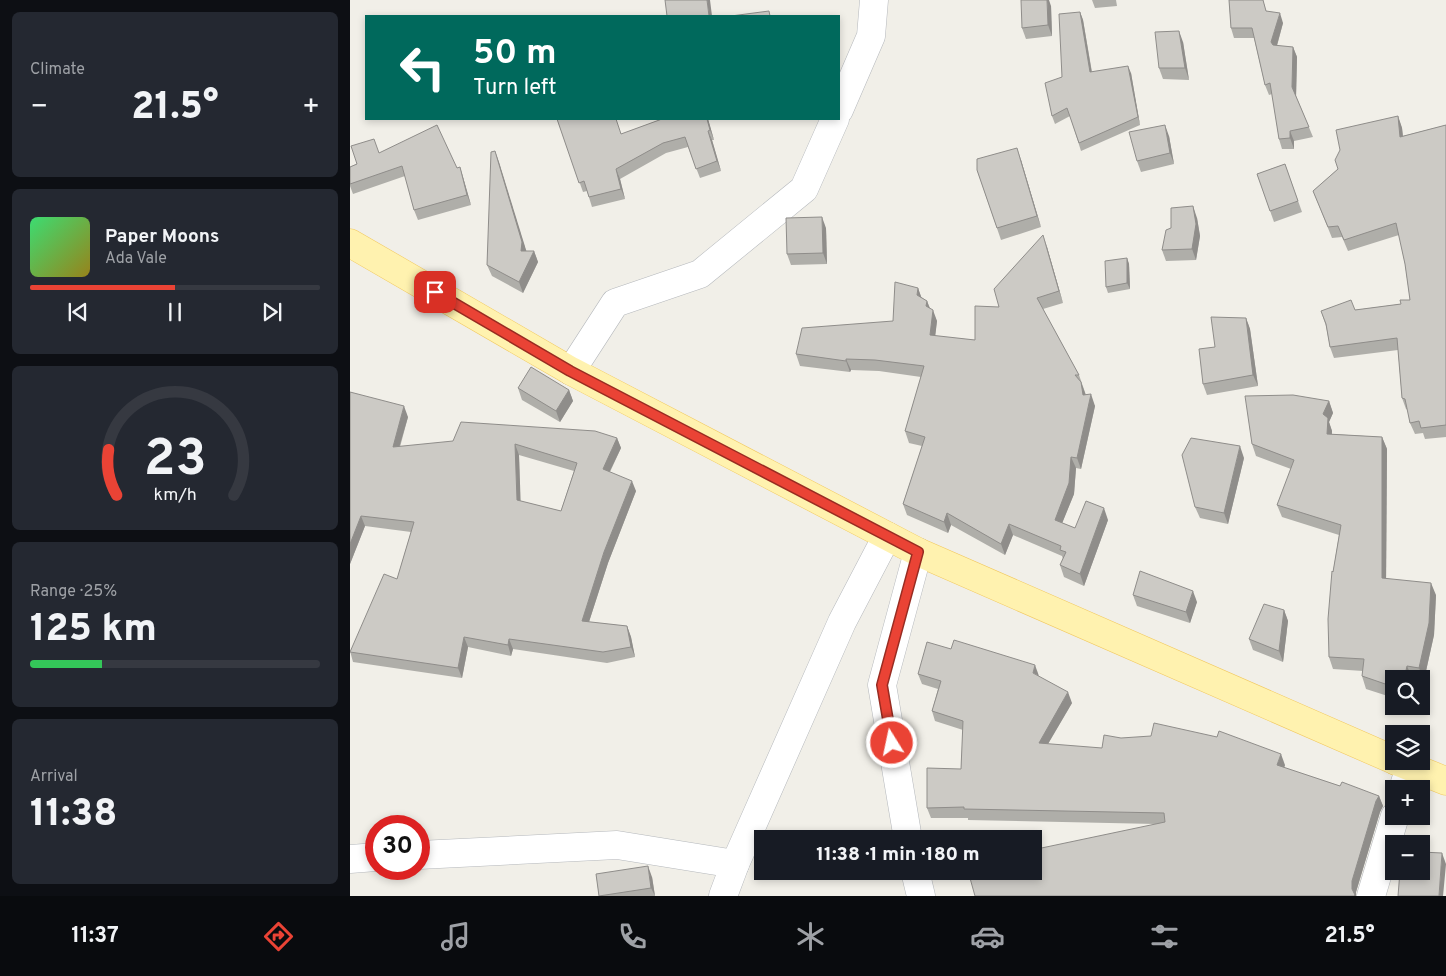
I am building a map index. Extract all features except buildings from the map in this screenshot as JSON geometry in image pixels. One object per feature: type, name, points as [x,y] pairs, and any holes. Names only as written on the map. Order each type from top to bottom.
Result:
[{"type":"main road","points":[[350,242],[570,371],[918,552],[1385,762]]},
{"type":"main road","points":[[1405,770],[1446,781]]},
{"type":"street","points":[[840,108],[871,36],[874,0]]},
{"type":"street","points":[[570,371],[615,304],[700,274],[804,189],[835,120]]},
{"type":"street","points":[[723,896],[735,864],[842,622],[887,536]]},
{"type":"street","points":[[906,830],[882,685],[918,552]]},
{"type":"street","points":[[1372,896],[1392,825]]},
{"type":"street","points":[[430,854],[617,845],[735,864]]},
{"type":"street","points":[[350,859],[365,858]]},
{"type":"street","points":[[917,880],[920,896]]},
{"type":"route","points":[[435,292],[570,371],[918,552],[882,685],[892,743]]}]
